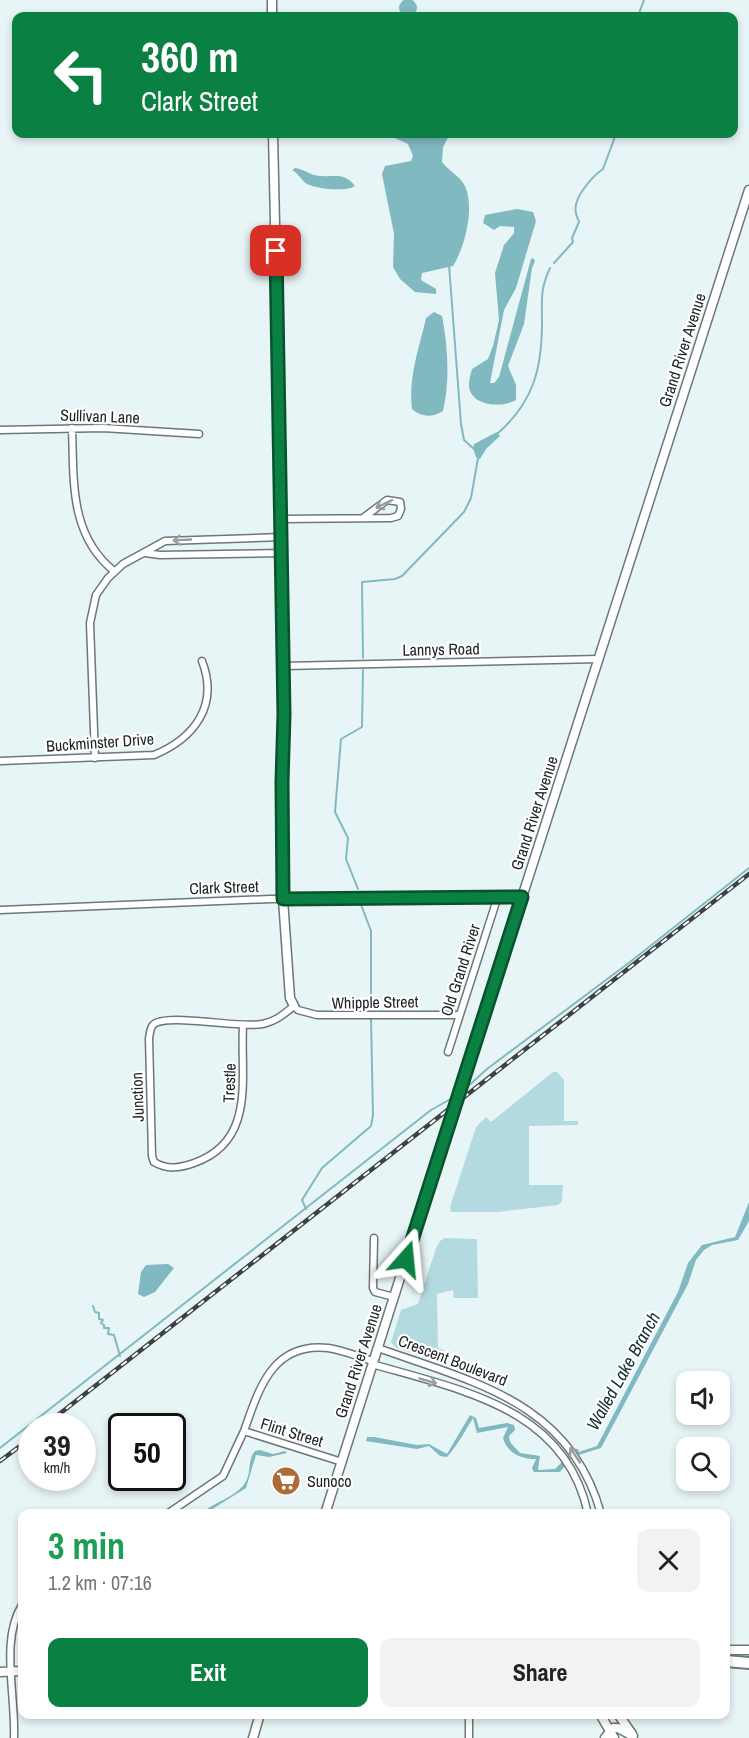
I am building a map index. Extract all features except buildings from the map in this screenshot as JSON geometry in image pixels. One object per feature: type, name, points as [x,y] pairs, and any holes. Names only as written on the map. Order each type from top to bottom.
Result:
[{"type":"highway","points":[[730,1661],[749,1663]]},
{"type":"main road","points":[[273,138],[283,553],[283,899],[290,998],[294,1006]]},
{"type":"main road","name":"Grand River Avenue","points":[[327,1509],[749,190]]},
{"type":"main road","points":[[730,1650],[749,1650]]},
{"type":"main road","points":[[0,1672],[18,1671]]},
{"type":"main road","points":[[253,1738],[259,1719]]},
{"type":"main road","points":[[602,1719],[610,1736]]},
{"type":"main road","points":[[621,1719],[634,1737]]},
{"type":"main road","points":[[610,1736],[613,1728],[618,1728],[634,1737]]},
{"type":"street","points":[[72,428],[75,498],[81,527],[93,549],[114,572]]},
{"type":"street","name":"Sullivan Lane","points":[[0,430],[72,428],[199,434]]},
{"type":"street","points":[[282,519],[363,518],[398,516],[401,509],[400,502],[387,500],[363,518]]},
{"type":"street","points":[[95,758],[90,623],[96,595],[114,572],[165,541],[282,537]]},
{"type":"street","points":[[217,538],[217,554]]},
{"type":"street","points":[[145,553],[160,555],[283,553]]},
{"type":"street","name":"Lannys Road","points":[[284,666],[599,659]]},
{"type":"street","name":"Buckminster Drive","points":[[0,761],[154,755],[188,735],[206,704],[209,687],[202,661]]},
{"type":"street","name":"Old Grand River","points":[[448,1052],[498,896]]},
{"type":"street","name":"Clark Street","points":[[0,909],[283,899],[522,897]]},
{"type":"street","points":[[243,1026],[273,1021],[294,1006]]},
{"type":"street","name":"Whipple Street","points":[[294,1006],[298,1011],[317,1015],[459,1015]]},
{"type":"street","name":"Junction","points":[[165,1167],[154,1162],[152,1156],[149,1038],[151,1027],[158,1022],[206,1021],[243,1026]]},
{"type":"street","name":"Trestle","points":[[165,1167],[178,1167],[201,1161],[227,1139],[238,1122],[243,1106],[243,1026]]},
{"type":"street","points":[[374,1238],[375,1292],[394,1297]]},
{"type":"street","name":"Crescent Boulevard","points":[[244,1431],[266,1375],[280,1361],[294,1353],[312,1348],[330,1348],[484,1398],[526,1421],[563,1454],[578,1481],[586,1509]]},
{"type":"street","name":"Crescent Boulevard","points":[[378,1348],[503,1394],[536,1414],[570,1448],[588,1478],[599,1509]]},
{"type":"street","name":"Flint Street","points":[[174,1509],[224,1476],[244,1431],[342,1462]]},
{"type":"street","points":[[14,1738],[11,1628],[18,1613]]},
{"type":"street","points":[[469,1719],[469,1738]]},
{"type":"shaded area","points":[[408,-1],[416,5],[415,12],[401,12],[399,8],[402,2]]},
{"type":"shaded area","points":[[395,138],[448,138],[443,147],[442,162],[460,179],[468,195],[469,216],[465,238],[453,266],[422,273],[421,280],[436,289],[436,294],[415,292],[400,279],[393,267],[394,234],[382,174],[385,166],[411,161],[413,156],[408,144]]},
{"type":"shaded area","points":[[295,168],[314,175],[346,178],[355,186],[339,189],[311,186],[292,170]]},
{"type":"shaded area","points":[[517,209],[533,212],[536,221],[516,288],[504,310],[490,383],[494,383],[499,377],[531,259],[535,261],[524,324],[508,366],[516,385],[516,400],[499,405],[485,403],[474,398],[469,381],[472,369],[488,359],[493,346],[499,320],[495,273],[504,245],[514,233],[514,227],[500,226],[494,230],[483,223],[485,215]]},
{"type":"shaded area","points":[[434,312],[442,316],[447,352],[447,388],[443,411],[427,416],[412,409],[411,397],[415,363],[426,318]]},
{"type":"shaded area","points":[[497,432],[500,436],[486,449],[480,459],[476,457],[474,444]]},
{"type":"shaded area","points":[[553,1072],[557,1072],[564,1080],[564,1121],[578,1121],[578,1125],[529,1126],[529,1185],[563,1185],[562,1201],[558,1205],[498,1212],[451,1212],[450,1207],[476,1127],[486,1117],[491,1122]]},
{"type":"shaded area","points":[[749,1202],[749,1221],[738,1240],[712,1245],[704,1250],[696,1260],[688,1284],[601,1448],[572,1457],[560,1472],[534,1472],[532,1468],[536,1459],[515,1454],[505,1443],[503,1438],[508,1427],[477,1433],[473,1418],[447,1457],[440,1456],[429,1446],[417,1449],[366,1441],[367,1437],[374,1437],[417,1445],[429,1444],[447,1454],[470,1415],[476,1418],[479,1428],[507,1423],[514,1425],[515,1430],[509,1436],[510,1442],[520,1453],[540,1456],[538,1470],[555,1469],[569,1455],[597,1446],[678,1292],[688,1263],[702,1245],[735,1237]]},
{"type":"shaded area","points":[[445,1238],[477,1239],[478,1298],[454,1298],[453,1290],[437,1294],[438,1348],[444,1350],[441,1355],[431,1359],[396,1348],[391,1342],[401,1310],[418,1304],[436,1248]]},
{"type":"shaded area","points":[[168,1264],[174,1268],[155,1292],[144,1297],[138,1294],[141,1272],[146,1265]]},
{"type":"shaded area","points":[[260,1450],[273,1454],[285,1451],[287,1453],[269,1457],[256,1455],[246,1488],[212,1509],[208,1509],[241,1488],[247,1479],[251,1458],[255,1451]]},
{"type":"waterway","points":[[640,12],[644,0]]},
{"type":"waterway","points":[[554,263],[573,242],[572,238],[579,222],[576,214],[577,201],[589,182],[603,169],[615,138]]},
{"type":"waterway","points":[[449,265],[461,424],[464,440],[474,449]]},
{"type":"waterway","points":[[496,435],[519,411],[533,384],[542,339],[543,289],[550,268]]},
{"type":"waterway","points":[[363,658],[362,582],[395,579],[402,576],[464,512],[471,498],[478,458]]},
{"type":"waterway","points":[[358,889],[346,859],[348,838],[335,812],[341,739],[362,727],[363,670]]},
{"type":"waterway","points":[[465,1089],[487,1069],[630,962],[749,868]]},
{"type":"waterway","points":[[360,902],[371,931],[371,1011]]},
{"type":"waterway","points":[[306,1209],[302,1200],[322,1168],[371,1126],[373,1115],[371,1018]]},
{"type":"waterway","points":[[0,1448],[431,1110],[456,1096]]},
{"type":"waterway","points":[[93,1306],[95,1312],[99,1313],[99,1319],[103,1320],[101,1323],[104,1328],[109,1328],[108,1334],[114,1335],[120,1356]]},
{"type":"railway","points":[[61,1413],[749,874]]},
{"type":"railway","points":[[0,1461],[18,1448]]},
{"type":"place","name":"Sunoco","points":[[286,1481]]},
{"type":"route","points":[[276,251],[284,714],[283,899],[522,897],[406,1259]]},
{"type":"water label","name":"Walled Lake Branch","points":[[623,1371]]}]
